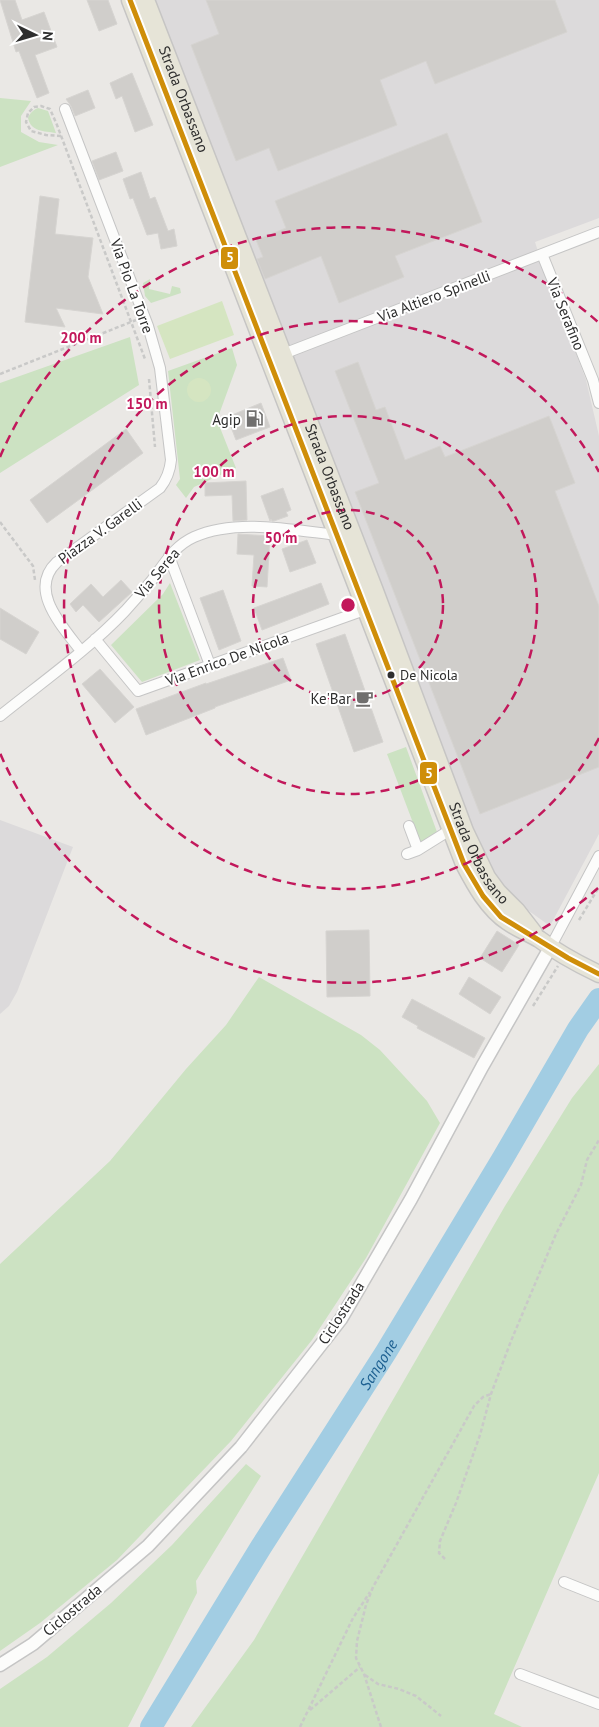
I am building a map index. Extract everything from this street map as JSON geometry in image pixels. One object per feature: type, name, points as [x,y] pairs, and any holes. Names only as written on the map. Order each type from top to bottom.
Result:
[{"type":"main road","name":"Strada Orbassano","points":[[130,0],[276,357],[373,607],[478,859],[487,877],[498,892],[555,951]]},
{"type":"main road","name":"Strada Orbassano","points":[[146,0],[276,357]]},
{"type":"main road","name":"Strada Orbassano","points":[[373,607],[450,830],[464,864],[482,895],[494,910],[507,922],[555,951]]},
{"type":"main road","points":[[555,951],[599,974]]},
{"type":"street","name":"Via Pio La Torre","points":[[65,109],[144,317],[160,368],[171,460],[170,469]]},
{"type":"street","name":"Via Altiero Spinelli","points":[[276,357],[599,232]]},
{"type":"street","name":"Via Serafino","points":[[542,254],[593,380],[599,403]]},
{"type":"street","name":"Piazza V. Garelli","points":[[81,651],[53,614],[48,601],[46,576],[52,567],[160,488],[165,482],[170,469]]},
{"type":"street","name":"Via Serea","points":[[0,716],[81,651],[124,612],[153,579],[176,548],[194,537],[226,528],[256,527],[344,532]]},
{"type":"street","points":[[169,556],[210,665]]},
{"type":"street","name":"Via Enrico De Nicola","points":[[94,639],[138,691],[373,607]]},
{"type":"street","points":[[409,826],[418,850]]},
{"type":"street","name":"Strada Orbassano","points":[[407,854],[418,850],[450,830]]},
{"type":"street","points":[[0,1665],[34,1644],[148,1546],[241,1447],[341,1319],[411,1199],[482,1067],[555,951],[599,856]]},
{"type":"street","points":[[564,1582],[599,1596]]},
{"type":"street","points":[[520,1674],[599,1704]]},
{"type":"path","points":[[61,136],[31,131],[26,122],[28,113],[34,107],[41,106],[50,109],[61,136],[130,322],[148,367]]},
{"type":"path","points":[[0,374],[144,317]]},
{"type":"path","points":[[148,376],[155,446]]},
{"type":"path","points":[[0,522],[33,566],[34,578]]},
{"type":"path","points":[[575,926],[599,887]]},
{"type":"path","points":[[528,1014],[555,951]]},
{"type":"path","points":[[445,1559],[439,1553],[440,1541],[456,1503],[480,1435],[491,1394],[556,1234],[581,1185],[587,1160],[599,1140]]},
{"type":"path","points":[[381,1727],[364,1674],[356,1658],[357,1641],[366,1605],[374,1587],[474,1406],[483,1397],[491,1394]]},
{"type":"path","points":[[300,1727],[353,1618],[374,1587]]},
{"type":"path","points":[[308,1711],[360,1666]]},
{"type":"path","points":[[364,1674],[378,1684],[399,1689],[416,1696],[442,1716]]},
{"type":"shaded area","points":[[153,0],[599,0],[599,218],[535,242],[586,380],[599,436],[599,834],[550,926],[522,906],[504,887],[493,873],[475,834]]},
{"type":"shaded area","points":[[0,820],[73,847],[17,992],[9,1006],[0,1014]]},
{"type":"green space","points":[[0,98],[31,101],[21,116],[21,132],[39,142],[58,145],[0,167]]},
{"type":"green space","points":[[38,108],[48,111],[56,133],[39,130],[32,126],[28,118]]},
{"type":"green space","points":[[150,279],[149,289],[170,294],[172,286],[180,288],[181,293],[151,303],[145,296],[143,283]]},
{"type":"green space","points":[[222,301],[234,335],[170,359],[157,326]]},
{"type":"green space","points":[[130,337],[139,385],[0,473],[0,383]]},
{"type":"green space","points":[[232,348],[237,365],[217,420],[236,468],[194,487],[186,498],[176,485],[180,479],[168,371]]},
{"type":"green space","points":[[199,378],[207,382],[211,390],[207,398],[199,402],[191,398],[187,390],[191,382]]},
{"type":"green space","points":[[170,583],[200,660],[142,682],[111,645],[163,594]]},
{"type":"green space","points":[[406,747],[437,832],[421,844],[387,754]]},
{"type":"green space","points":[[259,977],[361,1035],[380,1050],[427,1101],[440,1123],[366,1258],[312,1340],[231,1441],[117,1560],[40,1623],[0,1651],[0,1264],[110,1161],[186,1069],[226,1025]]},
{"type":"green space","points":[[599,1064],[599,1473],[494,1714],[522,1727],[191,1727],[254,1640],[505,1206],[572,1098]]},
{"type":"green space","points":[[246,1464],[261,1476],[196,1581],[197,1593],[128,1727],[0,1727],[0,1689],[47,1657],[111,1603],[172,1545]]},
{"type":"building","points":[[0,0],[15,0],[22,20],[44,12],[57,47],[35,55],[49,93],[37,98],[19,51],[16,52]]},
{"type":"building","points":[[87,0],[108,0],[117,24],[99,31]]},
{"type":"building","points":[[206,0],[555,0],[567,32],[435,84],[426,61],[380,80],[397,125],[278,171],[269,148],[236,161],[191,45],[219,34]]},
{"type":"building","points":[[132,73],[153,125],[135,132],[122,96],[116,99],[110,83]]},
{"type":"building","points":[[88,90],[95,108],[75,116],[66,99]]},
{"type":"building","points":[[447,133],[482,222],[395,256],[404,277],[339,303],[321,256],[265,279],[257,259],[263,257],[256,240],[286,228],[275,201]]},
{"type":"building","points":[[116,152],[123,171],[99,180],[92,161]]},
{"type":"building","points":[[141,172],[150,199],[155,197],[168,231],[174,229],[177,246],[161,249],[158,233],[147,235],[133,198],[130,199],[123,179]]},
{"type":"building","points":[[40,196],[59,199],[55,234],[93,238],[88,277],[103,314],[56,308],[65,327],[25,322]]},
{"type":"building","points":[[358,362],[376,410],[385,407],[405,460],[440,446],[445,457],[549,416],[575,483],[555,491],[599,606],[599,767],[480,814],[355,492],[379,483],[335,371]]},
{"type":"building","points":[[261,403],[270,427],[236,440],[231,427],[236,425],[232,415]]},
{"type":"building","points":[[126,429],[143,453],[47,523],[30,500]]},
{"type":"building","points":[[246,481],[247,520],[233,521],[232,495],[205,496],[205,483]]},
{"type":"building","points":[[283,488],[291,510],[286,512],[288,516],[274,521],[271,519],[270,521],[261,496]]},
{"type":"building","points":[[238,534],[270,536],[267,587],[252,586],[254,555],[237,554]]},
{"type":"building","points":[[307,540],[316,563],[290,572],[282,549]]},
{"type":"building","points":[[121,580],[132,592],[99,622],[83,605],[76,612],[70,604],[91,584],[103,597]]},
{"type":"building","points":[[321,583],[329,604],[262,630],[254,608]]},
{"type":"building","points":[[223,590],[241,641],[219,650],[200,598]]},
{"type":"building","points":[[0,608],[39,632],[26,654],[0,639]]},
{"type":"building","points":[[345,634],[383,742],[354,752],[316,644]]},
{"type":"building","points":[[283,658],[291,680],[215,707],[146,735],[136,709],[206,683]]},
{"type":"building","points":[[100,669],[134,707],[115,723],[82,684]]},
{"type":"building","points":[[369,930],[370,996],[327,997],[326,931]]},
{"type":"building","points":[[497,931],[519,945],[502,972],[480,958]]},
{"type":"building","points":[[469,977],[501,997],[490,1014],[459,994]]},
{"type":"building","points":[[412,999],[485,1038],[474,1058],[417,1028],[418,1026],[402,1017]]},
{"type":"waterway","name":"Sangone","points":[[151,1727],[261,1547],[386,1352],[578,1029],[599,999]]},
{"type":"transit line","name":"5","points":[[130,0],[464,864],[483,896],[501,917],[568,958],[599,974]]},
{"type":"place","name":"Agip","points":[[255,419]]},
{"type":"place","name":"De Nicola","points":[[391,675]]},
{"type":"place","name":"Ke'Bar","points":[[365,698]]}]
